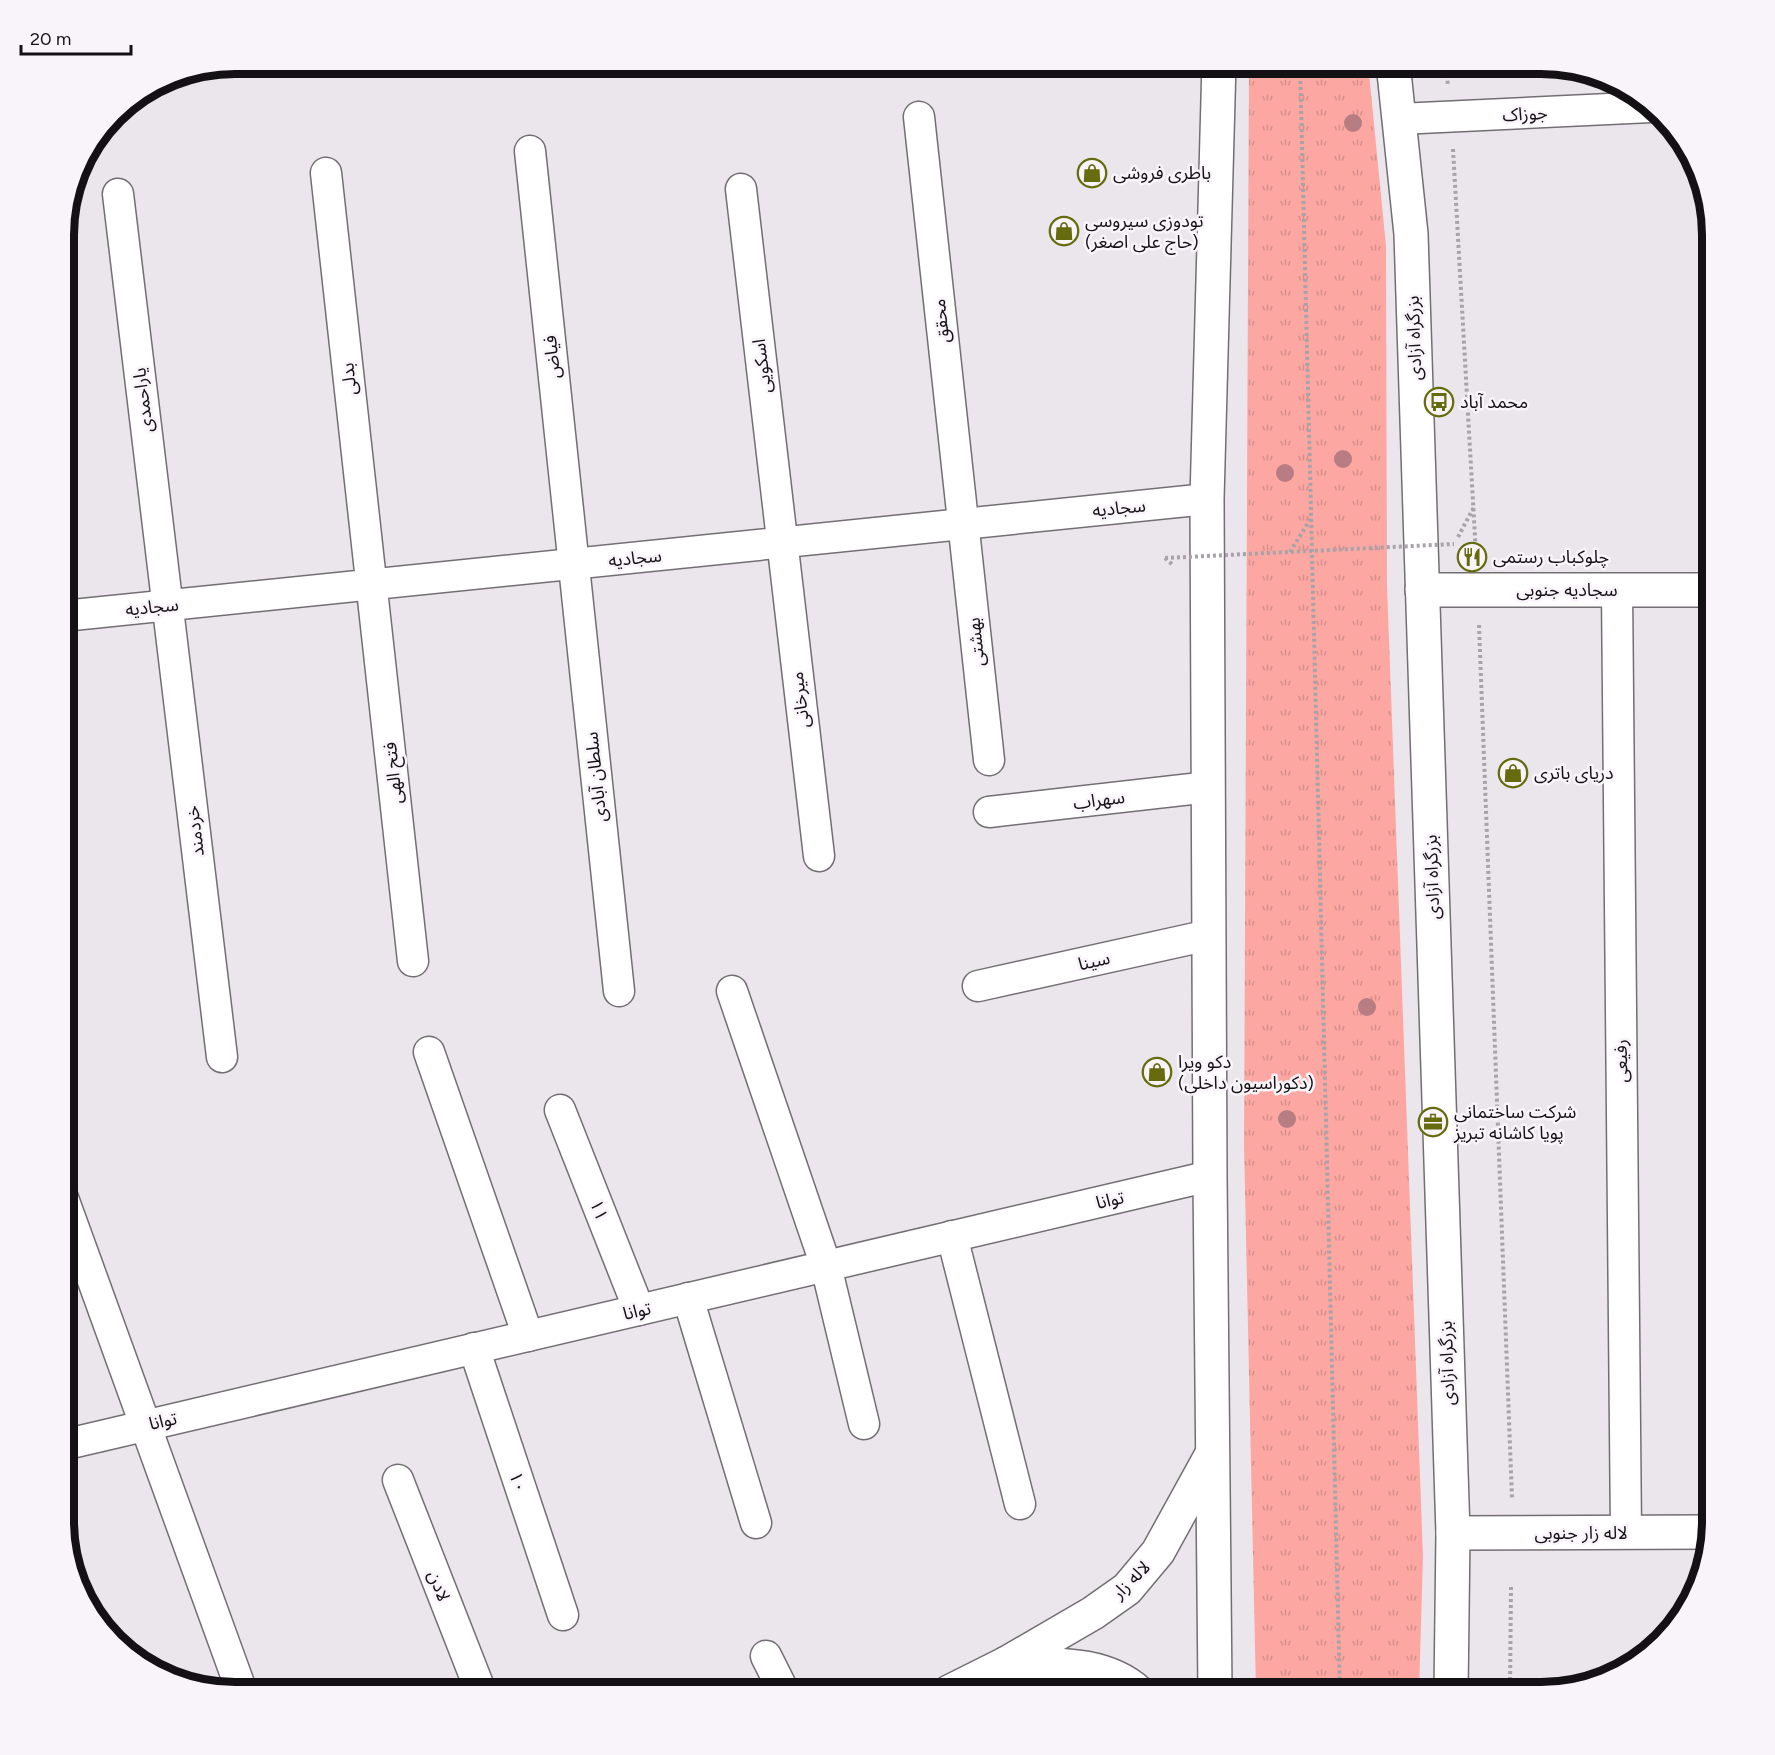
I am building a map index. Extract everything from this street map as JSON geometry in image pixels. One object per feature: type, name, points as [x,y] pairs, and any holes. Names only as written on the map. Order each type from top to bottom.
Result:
[{"type":"main road","points":[[1215,1682],[1207,499],[1219,74]]},
{"type":"main road","name":"بزرگراه آزادی","points":[[1395,74],[1411,234],[1453,1533],[1451,1682]]},
{"type":"main road","name":"سجادیه جنوبی","points":[[1422,590],[1702,590]]},
{"type":"main road","name":"لاله زار","points":[[969,1682],[1007,1663],[1093,1613],[1127,1589],[1158,1552],[1212,1454]]},
{"type":"main road","name":"لاله زار جنوبی","points":[[1453,1533],[1701,1532]]},
{"type":"main road","name":"لاله زار","points":[[1007,1663],[1085,1667],[1127,1682]]},
{"type":"street","name":"جوزاک","points":[[1399,120],[1640,108]]},
{"type":"street","name":"محقق","points":[[919,117],[963,524]]},
{"type":"street","name":"فیاض","points":[[530,151],[574,564]]},
{"type":"street","name":"بدلی","points":[[326,173],[372,585]]},
{"type":"street","name":"اسکویی","points":[[741,189],[782,543]]},
{"type":"street","name":"یاراحمدی","points":[[118,194],[168,606]]},
{"type":"street","name":"سجادیه","points":[[74,615],[1207,499]]},
{"type":"street","name":"بهشتی","points":[[963,524],[989,760]]},
{"type":"street","name":"میرخانی","points":[[782,543],[819,856]]},
{"type":"street","name":"سلطان آبادی","points":[[574,564],[618,990]]},
{"type":"street","name":"فتح الهی","points":[[372,585],[413,961]]},
{"type":"street","name":"رفیعی","points":[[1617,590],[1626,1533]]},
{"type":"street","name":"خردمند","points":[[168,606],[222,1057]]},
{"type":"street","name":"سهراب","points":[[989,812],[1209,787]]},
{"type":"street","name":"سینا","points":[[978,986],[1209,935]]},
{"type":"street","points":[[732,992],[826,1266],[864,1424]]},
{"type":"street","points":[[429,1052],[528,1336]]},
{"type":"street","name":"۱۱","points":[[560,1110],[639,1310]]},
{"type":"street","name":"توانا","points":[[73,1442],[1210,1176]]},
{"type":"street","points":[[73,1226],[238,1682]]},
{"type":"street","points":[[952,1236],[1020,1504]]},
{"type":"street","points":[[688,1298],[756,1523]]},
{"type":"street","name":"۱۰","points":[[474,1348],[563,1615]]},
{"type":"street","name":"لادن","points":[[398,1480],[477,1682]]},
{"type":"street","points":[[766,1656],[779,1682]]},
{"type":"path","points":[[1300,74],[1340,1682]]},
{"type":"path","points":[[1446,74],[1451,117],[1475,506],[1513,1533]]},
{"type":"path","points":[[1165,558],[1454,544],[1475,506]]},
{"type":"path","points":[[1290,552],[1311,517]]},
{"type":"path","points":[[1510,1682],[1511,1587]]},
{"type":"green space","points":[[1249,74],[1369,74],[1386,246],[1387,586],[1423,1557],[1419,1682],[1256,1682],[1244,1146]]},
{"type":"place","name":"باطری فروشی","points":[[1092,173]]},
{"type":"place","name":"تودوزی سیروسی (حاج علی اصغر)","points":[[1064,231]]},
{"type":"place","name":"محمد آباد","points":[[1439,402]]},
{"type":"place","name":"چلوکباب رستمی","points":[[1472,557]]},
{"type":"place","name":"دریای باتری","points":[[1513,773]]},
{"type":"place","name":"دکو ویرا (دکوراسیون داخلی)","points":[[1157,1072]]},
{"type":"place","name":"شرکت ساختمانی پویا کاشانه تبریز","points":[[1433,1122]]}]
